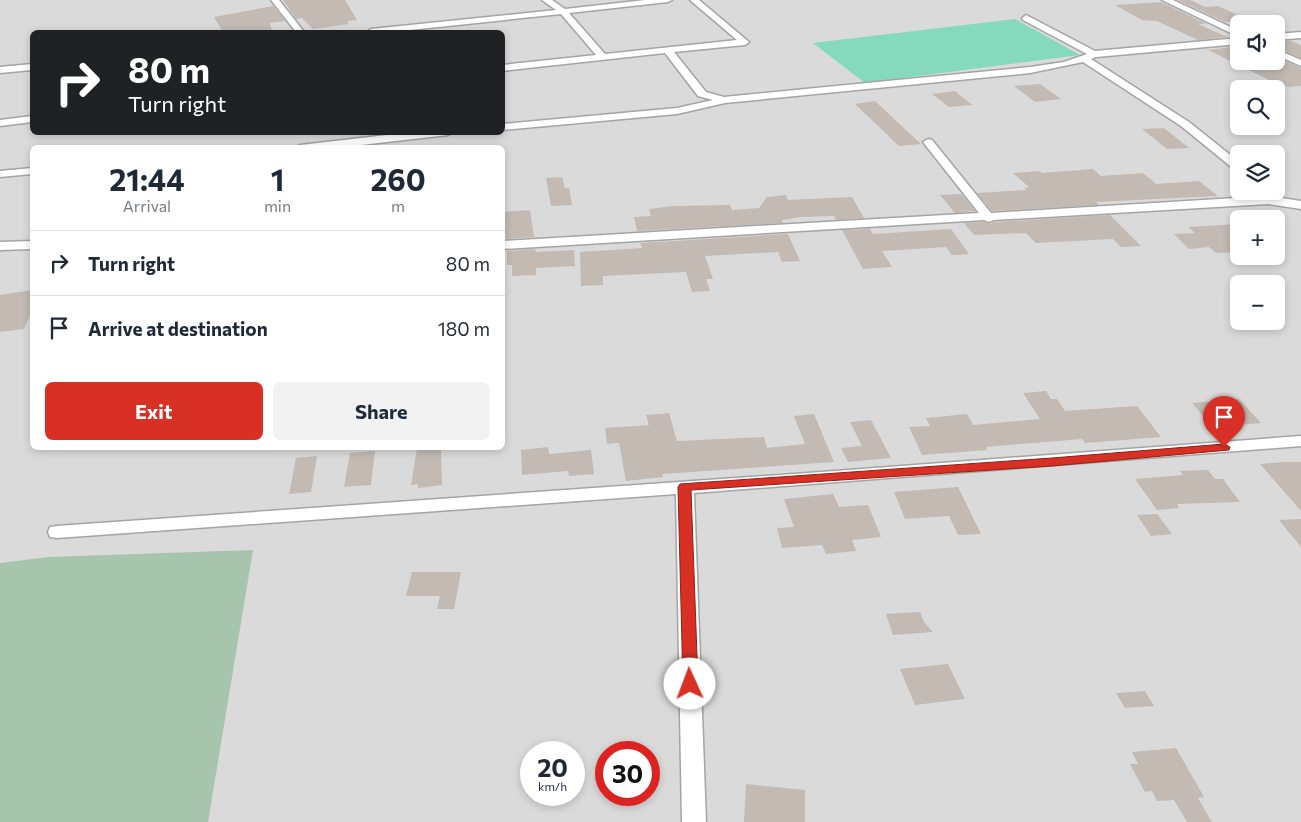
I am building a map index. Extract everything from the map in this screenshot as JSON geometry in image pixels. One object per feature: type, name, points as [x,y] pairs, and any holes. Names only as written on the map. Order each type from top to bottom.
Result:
[{"type":"street","points":[[275,0],[298,30]]},
{"type":"street","points":[[546,0],[562,10],[603,58]]},
{"type":"street","points":[[388,30],[668,0]]},
{"type":"street","points":[[505,68],[745,42],[694,0]]},
{"type":"street","points":[[1166,0],[1230,30]]},
{"type":"street","points":[[1026,18],[1090,56],[1185,124],[1230,161]]},
{"type":"street","points":[[1285,37],[1301,35]]},
{"type":"street","points":[[505,127],[677,111],[699,108],[724,100],[1002,72],[1065,64],[1090,56],[1230,42]]},
{"type":"street","points":[[668,51],[702,94],[724,100]]},
{"type":"street","points":[[1285,56],[1301,64]]},
{"type":"street","points":[[0,70],[30,67]]},
{"type":"street","points":[[0,123],[30,119]]},
{"type":"street","points":[[331,145],[421,135]]},
{"type":"street","points":[[928,142],[989,218]]},
{"type":"street","points":[[0,174],[30,171]]},
{"type":"street","points":[[1285,199],[1298,207]]},
{"type":"street","points":[[505,246],[1268,200],[1298,207]]},
{"type":"street","points":[[0,246],[30,246]]},
{"type":"street","points":[[57,532],[1052,462],[1301,441]]},
{"type":"street","points":[[685,487],[694,822]]},
{"type":"shaded area","points":[[0,0],[1301,0],[1301,822],[0,822]]},
{"type":"green space","points":[[1015,19],[1080,55],[865,83],[813,43]]},
{"type":"green space","points":[[253,550],[208,822],[0,822],[0,563],[49,557]]},
{"type":"building","points":[[283,0],[345,0],[357,20],[347,21],[349,24],[313,29],[302,18],[296,19]]},
{"type":"building","points":[[1178,0],[1190,0],[1205,7],[1218,6],[1238,15],[1230,15],[1230,22],[1225,22]]},
{"type":"building","points":[[1161,2],[1207,24],[1198,24],[1227,37],[1198,40],[1157,21],[1142,20],[1115,5]]},
{"type":"building","points":[[273,6],[285,21],[270,23],[272,30],[222,30],[214,17]]},
{"type":"building","points":[[1285,41],[1291,41],[1301,45],[1301,58],[1285,51]]},
{"type":"building","points":[[1230,47],[1230,61],[1208,50]]},
{"type":"building","points":[[1285,61],[1301,68],[1301,86],[1288,87],[1285,85],[1285,80],[1269,80],[1249,70],[1285,70]]},
{"type":"building","points":[[1040,84],[1061,99],[1035,102],[1014,86]]},
{"type":"building","points":[[955,91],[972,105],[949,107],[932,94]]},
{"type":"building","points":[[875,101],[921,144],[899,146],[855,104]]},
{"type":"building","points":[[1164,128],[1189,148],[1167,149],[1142,129]]},
{"type":"building","points":[[1093,169],[1101,176],[1143,173],[1156,184],[1199,181],[1218,196],[1096,202],[1099,205],[992,211],[977,193],[1026,190],[1024,188],[1029,187],[1013,173]]},
{"type":"building","points":[[562,177],[565,188],[569,188],[572,205],[551,206],[546,178]]},
{"type":"building","points":[[961,194],[975,211],[955,213],[940,195]]},
{"type":"building","points":[[786,195],[788,200],[852,197],[864,218],[836,220],[834,216],[801,217],[782,220],[783,223],[637,231],[634,217],[651,216],[649,209],[673,206],[730,205],[732,210],[759,208],[767,197]]},
{"type":"building","points":[[530,210],[534,237],[506,239],[505,212]]},
{"type":"building","points":[[1110,215],[1141,246],[1121,247],[1113,239],[1036,243],[1026,233],[974,235],[964,223],[984,222],[990,224],[994,222]]},
{"type":"building","points":[[1230,225],[1230,252],[1216,253],[1209,247],[1189,249],[1174,234],[1195,233],[1188,227]]},
{"type":"building","points":[[870,229],[873,234],[951,229],[969,254],[952,255],[946,247],[882,251],[892,267],[863,269],[842,230]]},
{"type":"building","points":[[788,234],[800,261],[782,262],[778,252],[705,256],[713,279],[706,279],[710,291],[692,292],[686,272],[603,276],[603,285],[581,286],[580,252],[642,248],[640,243]]},
{"type":"building","points":[[535,249],[536,252],[574,250],[575,266],[536,268],[536,275],[512,276],[512,265],[507,265],[507,251]]},
{"type":"building","points":[[30,290],[30,316],[24,329],[0,332],[0,295]]},
{"type":"building","points":[[1046,391],[1051,399],[1057,399],[1065,411],[1137,406],[1161,437],[1085,443],[1082,439],[986,447],[987,450],[922,455],[909,427],[930,426],[926,418],[967,414],[973,425],[1040,419],[1023,393]]},
{"type":"building","points":[[1239,399],[1261,423],[1225,426],[1216,415],[1203,416],[1192,403]]},
{"type":"building","points":[[669,413],[677,441],[764,437],[767,448],[805,444],[794,416],[814,414],[834,462],[662,474],[663,477],[626,481],[619,443],[607,444],[605,428],[649,425],[646,415]]},
{"type":"building","points":[[871,420],[891,458],[848,462],[841,448],[862,446],[850,422]]},
{"type":"building","points":[[548,447],[549,454],[591,450],[594,474],[569,476],[568,471],[522,475],[521,450]]},
{"type":"building","points":[[417,450],[441,450],[442,485],[418,488],[418,484],[411,485]]},
{"type":"building","points":[[375,451],[371,485],[344,487],[350,453]]},
{"type":"building","points":[[317,456],[311,492],[289,494],[296,458]]},
{"type":"building","points":[[1301,462],[1301,511],[1260,464]]},
{"type":"building","points":[[1208,470],[1215,479],[1223,479],[1240,502],[1177,504],[1179,508],[1157,510],[1135,479],[1183,475],[1180,471]]},
{"type":"building","points":[[958,487],[981,534],[958,535],[949,516],[905,519],[894,492]]},
{"type":"building","points":[[833,494],[839,507],[868,505],[881,537],[852,540],[856,551],[826,554],[822,545],[782,548],[777,528],[794,527],[784,499]]},
{"type":"building","points":[[1157,514],[1172,534],[1151,536],[1137,515]]},
{"type":"building","points":[[1301,519],[1301,547],[1279,520]]},
{"type":"building","points":[[412,572],[461,572],[454,609],[437,609],[440,596],[406,596]]},
{"type":"building","points":[[920,612],[924,622],[933,632],[893,635],[886,614]]},
{"type":"building","points":[[948,664],[965,699],[915,705],[900,669]]},
{"type":"building","points":[[1145,691],[1154,706],[1125,708],[1116,693]]},
{"type":"building","points":[[1176,748],[1204,797],[1198,798],[1212,822],[1187,822],[1174,800],[1157,801],[1152,791],[1145,792],[1130,764],[1138,764],[1132,752]]},
{"type":"building","points":[[746,784],[805,790],[805,822],[744,822]]},
{"type":"route","points":[[690,684],[685,487],[1052,462],[1224,447]]}]
